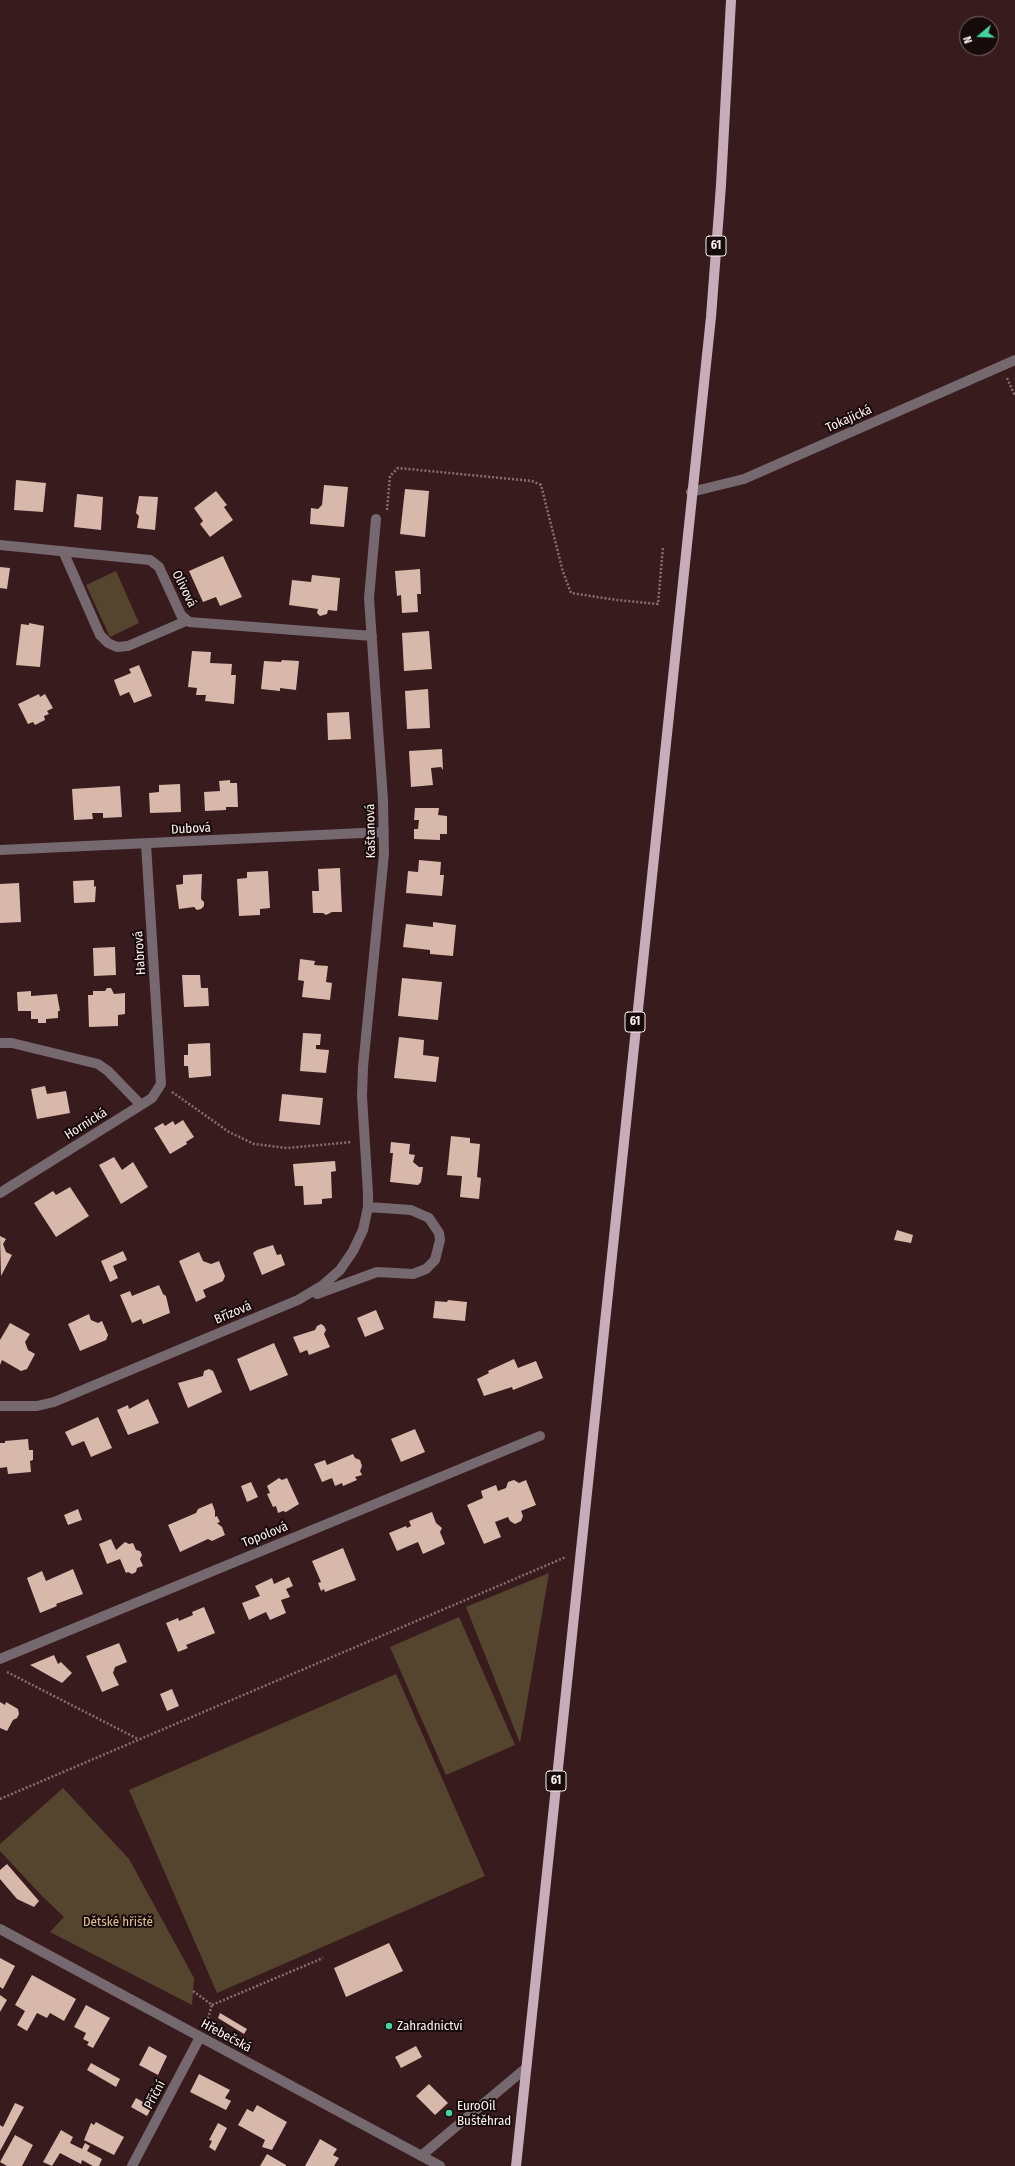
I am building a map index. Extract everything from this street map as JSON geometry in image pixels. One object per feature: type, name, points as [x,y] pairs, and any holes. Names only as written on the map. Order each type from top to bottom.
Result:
[{"type":"main road","name":"61","points":[[516,2166],[710,317],[721,185],[731,0]]},
{"type":"street","name":"Tokajická","points":[[691,492],[744,479],[1015,360]]},
{"type":"street","name":"Kaštanová","points":[[367,1141],[362,1096],[363,1067],[384,872],[384,832],[369,583],[376,519]]},
{"type":"street","name":"Olivová","points":[[0,545],[147,559],[154,561],[181,615],[186,621],[193,623],[372,636]]},
{"type":"street","points":[[63,551],[100,635],[108,643],[117,647],[128,646],[186,621]]},
{"type":"street","name":"Dubová","points":[[0,850],[384,832]]},
{"type":"street","name":"Habrová","points":[[146,844],[161,1084]]},
{"type":"street","points":[[0,1043],[12,1043],[98,1064],[108,1071],[141,1105]]},
{"type":"street","name":"Hornická","points":[[0,1193],[152,1098],[161,1084]]},
{"type":"street","name":"Břízová","points":[[0,1406],[37,1406],[54,1402],[298,1300],[323,1285],[340,1270],[358,1240],[367,1217],[367,1141]]},
{"type":"street","points":[[298,1300],[376,1272],[414,1274],[426,1269],[435,1260],[440,1240],[439,1233],[429,1218],[411,1210],[368,1207]]},
{"type":"street","name":"Topolová","points":[[1,1663],[540,1436]]},
{"type":"street","name":"Hřebečská","points":[[0,1929],[440,2166]]},
{"type":"street","name":"Příční","points":[[132,2166],[200,2037]]},
{"type":"street","points":[[421,2156],[526,2068]]},
{"type":"path","points":[[1002,366],[1015,396]]},
{"type":"path","points":[[376,519],[386,516],[390,476],[398,468],[532,480],[541,485],[563,572],[571,592],[658,604],[663,547]]},
{"type":"path","points":[[161,1084],[229,1132],[254,1144],[287,1148],[367,1141]]},
{"type":"path","points":[[0,1800],[138,1739],[560,1559],[580,1553]]},
{"type":"path","points":[[1,1663],[138,1739]]},
{"type":"path","points":[[212,2005],[323,1958]]},
{"type":"path","points":[[193,1991],[212,2005]]},
{"type":"path","points":[[210,2015],[212,2005]]},
{"type":"green space","points":[[116,571],[139,623],[110,637],[86,585]]},
{"type":"green space","points":[[549,1573],[520,1743],[466,1607]]},
{"type":"green space","points":[[459,1617],[515,1745],[446,1775],[390,1647]]},
{"type":"green space","points":[[396,1674],[485,1876],[217,1993],[129,1790]]},
{"type":"green space","name":"Dětské hřiště","points":[[63,1788],[129,1859],[194,1978],[192,2005],[50,1932],[64,1917],[0,1851],[0,1844]]},
{"type":"building","points":[[16,480],[46,483],[43,512],[14,510]]},
{"type":"building","points":[[324,485],[348,487],[344,527],[310,524],[311,508],[318,509],[322,505]]},
{"type":"building","points":[[405,489],[429,491],[425,537],[400,534]]},
{"type":"building","points":[[216,491],[227,505],[224,507],[233,520],[210,537],[200,524],[203,521],[194,508]]},
{"type":"building","points":[[77,494],[103,497],[101,530],[74,527]]},
{"type":"building","points":[[139,496],[158,497],[155,530],[137,528],[139,516],[136,513]]},
{"type":"building","points":[[223,556],[242,597],[220,606],[216,597],[203,602],[189,571]]},
{"type":"building","points":[[0,567],[10,568],[7,589],[0,588]]},
{"type":"building","points":[[420,569],[421,594],[417,594],[418,612],[402,613],[401,595],[397,596],[395,571]]},
{"type":"building","points":[[312,575],[340,578],[337,611],[328,610],[327,614],[320,616],[317,613],[318,609],[289,605],[292,580],[311,582]]},
{"type":"building","points":[[29,623],[44,626],[40,667],[16,665],[21,624],[29,625]]},
{"type":"building","points":[[429,631],[432,669],[404,671],[402,633]]},
{"type":"building","points":[[192,651],[211,652],[210,663],[232,664],[231,675],[236,675],[234,704],[205,701],[206,695],[196,695],[197,688],[188,687]]},
{"type":"building","points":[[282,660],[299,661],[296,690],[280,688],[280,691],[261,689],[264,661],[281,662]]},
{"type":"building","points":[[139,665],[152,696],[134,703],[129,692],[120,696],[114,680],[131,673],[129,669]]},
{"type":"building","points":[[428,689],[430,728],[407,729],[405,691]]},
{"type":"building","points":[[39,694],[40,697],[45,694],[53,708],[47,711],[49,714],[44,716],[45,720],[35,725],[33,722],[28,724],[18,704]]},
{"type":"building","points":[[349,712],[351,739],[328,740],[327,713]]},
{"type":"building","points":[[442,749],[443,770],[441,767],[431,768],[433,785],[411,787],[409,751]]},
{"type":"building","points":[[230,780],[230,783],[237,783],[238,807],[226,807],[226,810],[205,811],[204,792],[220,791],[219,781]]},
{"type":"building","points":[[180,784],[181,812],[150,813],[149,793],[159,792],[159,785]]},
{"type":"building","points":[[120,786],[122,817],[103,818],[103,813],[92,813],[93,819],[74,820],[72,789]]},
{"type":"building","points":[[415,808],[439,808],[438,815],[447,816],[447,834],[440,834],[440,840],[414,839],[414,829],[418,829],[419,820],[414,820]]},
{"type":"building","points":[[419,860],[441,862],[440,875],[444,875],[442,896],[406,893],[408,871],[418,872]]},
{"type":"building","points":[[340,868],[342,912],[332,912],[326,915],[323,913],[313,913],[312,891],[319,891],[318,869]]},
{"type":"building","points":[[268,871],[270,908],[260,909],[260,915],[239,916],[237,879],[247,878],[247,872]]},
{"type":"building","points":[[202,874],[201,899],[204,902],[204,906],[197,910],[194,907],[179,909],[176,885],[183,884],[183,875]]},
{"type":"building","points":[[94,880],[94,887],[96,886],[95,902],[74,903],[73,881]]},
{"type":"building","points":[[19,883],[21,922],[0,923],[0,884]]},
{"type":"building","points":[[433,922],[456,925],[453,956],[430,954],[430,950],[403,947],[406,924],[433,927]]},
{"type":"building","points":[[115,947],[116,975],[94,976],[93,948]]},
{"type":"building","points":[[300,959],[315,961],[314,965],[328,966],[326,982],[332,983],[330,1000],[302,997],[304,981],[298,980]]},
{"type":"building","points":[[182,975],[200,975],[201,988],[208,988],[209,1006],[184,1007]]},
{"type":"building","points":[[402,978],[442,982],[438,1020],[398,1016]]},
{"type":"building","points":[[107,988],[111,988],[114,994],[125,993],[125,1014],[118,1015],[118,1026],[89,1027],[88,995],[93,995],[93,991],[105,991]]},
{"type":"building","points":[[31,991],[31,996],[57,994],[60,1011],[58,1011],[58,1018],[46,1019],[46,1023],[38,1023],[38,1019],[31,1019],[31,1011],[18,1011],[17,992]]},
{"type":"building","points":[[303,1033],[321,1034],[320,1045],[316,1045],[316,1049],[329,1050],[326,1073],[300,1071]]},
{"type":"building","points":[[399,1037],[424,1040],[423,1055],[439,1057],[436,1082],[394,1078]]},
{"type":"building","points":[[210,1043],[211,1076],[189,1078],[188,1066],[184,1066],[184,1055],[188,1055],[188,1044]]},
{"type":"building","points":[[45,1086],[47,1094],[66,1091],[70,1113],[37,1119],[31,1089]]},
{"type":"building","points":[[282,1094],[323,1098],[320,1125],[279,1121]]},
{"type":"building","points":[[183,1120],[194,1137],[186,1142],[187,1144],[170,1154],[154,1128],[163,1123],[165,1126],[173,1121],[175,1125]]},
{"type":"building","points":[[451,1136],[470,1138],[470,1143],[480,1144],[477,1177],[481,1178],[479,1199],[460,1197],[462,1176],[447,1175]]},
{"type":"building","points":[[391,1142],[410,1144],[409,1154],[415,1155],[413,1162],[419,1167],[423,1167],[421,1182],[418,1185],[390,1182],[393,1153],[390,1153]]},
{"type":"building","points":[[114,1157],[122,1170],[133,1162],[148,1187],[121,1204],[99,1165]]},
{"type":"building","points":[[335,1161],[336,1171],[331,1172],[332,1198],[322,1199],[322,1204],[304,1205],[303,1186],[295,1186],[293,1164]]},
{"type":"building","points":[[70,1187],[89,1216],[56,1237],[34,1203],[53,1191],[56,1195]]},
{"type":"building","points":[[897,1230],[913,1235],[911,1243],[894,1240]]},
{"type":"building","points":[[0,1236],[6,1239],[3,1244],[6,1252],[12,1255],[1,1276]]},
{"type":"building","points":[[273,1245],[277,1255],[281,1254],[285,1265],[262,1275],[253,1253],[257,1250]]},
{"type":"building","points":[[123,1251],[127,1260],[113,1266],[118,1278],[110,1282],[101,1261]]},
{"type":"building","points":[[199,1252],[203,1261],[211,1264],[219,1261],[225,1276],[223,1281],[203,1290],[206,1297],[196,1302],[179,1261]]},
{"type":"building","points":[[159,1285],[163,1294],[166,1296],[170,1313],[143,1324],[141,1319],[132,1323],[120,1295],[130,1291],[132,1296]]},
{"type":"building","points":[[448,1300],[467,1302],[465,1321],[433,1318],[435,1301],[447,1302]]},
{"type":"building","points":[[376,1310],[384,1329],[365,1337],[357,1318]]},
{"type":"building","points":[[89,1314],[91,1320],[98,1323],[102,1321],[108,1335],[106,1340],[80,1351],[68,1324]]},
{"type":"building","points":[[10,1323],[30,1334],[25,1342],[28,1350],[35,1354],[27,1369],[21,1371],[2,1360],[0,1365],[0,1340]]},
{"type":"building","points":[[321,1324],[326,1330],[324,1334],[330,1347],[309,1355],[307,1350],[300,1353],[293,1337],[315,1330],[317,1326]]},
{"type":"building","points":[[274,1343],[288,1375],[250,1391],[237,1359]]},
{"type":"building","points":[[514,1359],[518,1368],[536,1361],[543,1378],[513,1390],[512,1387],[484,1396],[477,1379],[489,1373],[488,1371]]},
{"type":"building","points":[[209,1369],[213,1371],[222,1392],[188,1408],[178,1383],[203,1376],[204,1371]]},
{"type":"building","points":[[148,1399],[159,1423],[128,1435],[117,1410],[128,1405],[129,1409]]},
{"type":"building","points":[[98,1417],[112,1448],[91,1457],[84,1441],[72,1446],[65,1432]]},
{"type":"building","points":[[415,1429],[425,1452],[401,1462],[391,1439]]},
{"type":"building","points":[[28,1439],[29,1450],[33,1450],[33,1460],[30,1461],[31,1472],[8,1474],[7,1467],[0,1468],[0,1443],[5,1443],[5,1441]]},
{"type":"building","points":[[353,1454],[355,1458],[360,1460],[362,1466],[360,1471],[362,1475],[355,1477],[357,1480],[343,1486],[342,1483],[335,1486],[332,1478],[322,1482],[314,1464],[325,1460],[327,1465]]},
{"type":"building","points":[[279,1478],[282,1480],[287,1478],[299,1504],[286,1512],[283,1511],[278,1513],[276,1506],[273,1507],[267,1494],[270,1493],[267,1486]]},
{"type":"building","points":[[514,1480],[519,1483],[526,1480],[536,1505],[521,1511],[523,1516],[521,1521],[515,1524],[510,1521],[508,1517],[495,1522],[501,1537],[484,1544],[467,1505],[483,1498],[481,1491],[496,1485],[498,1491],[506,1488],[508,1482]]},
{"type":"building","points":[[251,1482],[258,1497],[247,1502],[241,1486]]},
{"type":"building","points":[[212,1503],[215,1511],[215,1517],[217,1516],[220,1522],[217,1523],[222,1527],[225,1535],[212,1541],[208,1539],[180,1552],[168,1525],[196,1513],[198,1509]]},
{"type":"building","points":[[78,1509],[82,1520],[68,1525],[64,1515]]},
{"type":"building","points":[[432,1512],[436,1523],[442,1528],[440,1532],[445,1544],[423,1554],[418,1542],[397,1551],[389,1533],[406,1526],[407,1528],[411,1526],[409,1521]]},
{"type":"building","points":[[111,1539],[116,1550],[125,1542],[129,1544],[133,1543],[136,1550],[140,1551],[142,1555],[140,1559],[143,1566],[137,1568],[136,1572],[132,1574],[128,1572],[126,1573],[120,1559],[107,1564],[99,1544]]},
{"type":"building","points":[[343,1548],[356,1580],[325,1592],[324,1589],[321,1591],[318,1583],[321,1582],[312,1561]]},
{"type":"building","points":[[73,1569],[83,1594],[56,1604],[57,1606],[40,1613],[27,1578],[42,1571],[46,1581]]},
{"type":"building","points":[[289,1577],[293,1586],[286,1589],[290,1597],[281,1600],[286,1613],[270,1620],[266,1612],[249,1620],[242,1603],[260,1596],[255,1586],[272,1578],[274,1584]]},
{"type":"building","points":[[204,1607],[215,1633],[186,1645],[188,1648],[178,1652],[166,1623],[178,1618],[179,1621],[193,1615],[192,1612]]},
{"type":"building","points":[[119,1643],[127,1662],[115,1667],[113,1673],[119,1685],[102,1692],[86,1656]]},
{"type":"building","points":[[54,1655],[58,1664],[61,1662],[72,1673],[62,1683],[30,1665]]},
{"type":"building","points":[[172,1689],[179,1706],[167,1711],[160,1694]]},
{"type":"building","points":[[0,1702],[5,1705],[6,1702],[18,1709],[19,1714],[17,1718],[13,1720],[7,1731],[0,1728]]},
{"type":"building","points":[[7,1864],[39,1901],[34,1907],[17,1899],[0,1879],[0,1870]]},
{"type":"building","points":[[389,1943],[403,1971],[346,1997],[334,1968]]},
{"type":"building","points":[[0,1958],[15,1966],[3,1989],[0,1987]]},
{"type":"building","points":[[32,1975],[76,1999],[64,2021],[50,2013],[47,2018],[37,2013],[27,2031],[17,2025],[25,2011],[15,2005]]},
{"type":"building","points":[[0,1995],[7,2000],[0,2012]]},
{"type":"building","points":[[86,2005],[110,2018],[93,2048],[87,2045],[89,2042],[83,2039],[86,2033],[74,2027]]},
{"type":"building","points":[[220,2013],[247,2029],[244,2034],[218,2018]]},
{"type":"building","points":[[149,2046],[167,2056],[158,2075],[139,2065]]},
{"type":"building","points":[[416,2046],[422,2057],[401,2068],[395,2057]]},
{"type":"building","points":[[91,2063],[120,2079],[116,2087],[87,2070]]},
{"type":"building","points":[[199,2074],[230,2090],[225,2098],[231,2101],[226,2110],[190,2092]]},
{"type":"building","points":[[429,2084],[448,2103],[435,2115],[416,2096]]},
{"type":"building","points":[[136,2098],[152,2107],[147,2116],[131,2107]]},
{"type":"building","points":[[15,2103],[24,2107],[0,2151],[0,2125],[3,2127]]},
{"type":"building","points":[[257,2105],[287,2122],[272,2150],[262,2147],[265,2140],[238,2125],[247,2109],[253,2112]]},
{"type":"building","points":[[96,2122],[124,2137],[114,2155],[84,2140],[91,2123],[94,2125]]},
{"type":"building","points":[[218,2123],[227,2128],[215,2151],[209,2147],[212,2141],[209,2140]]},
{"type":"building","points":[[61,2130],[73,2137],[70,2143],[82,2149],[85,2143],[90,2146],[87,2151],[102,2159],[99,2166],[93,2166],[82,2160],[81,2164],[60,2153],[52,2166],[43,2162]]},
{"type":"building","points":[[15,2135],[33,2145],[22,2166],[7,2166],[0,2162]]},
{"type":"building","points":[[320,2139],[337,2149],[333,2155],[339,2158],[334,2166],[305,2166]]},
{"type":"building","points":[[267,2154],[286,2165],[286,2166],[260,2166]]},
{"type":"place","name":"Zahradnictví","points":[[389,2026]]},
{"type":"place","name":"EuroOil Buštěhrad","points":[[449,2113]]}]
